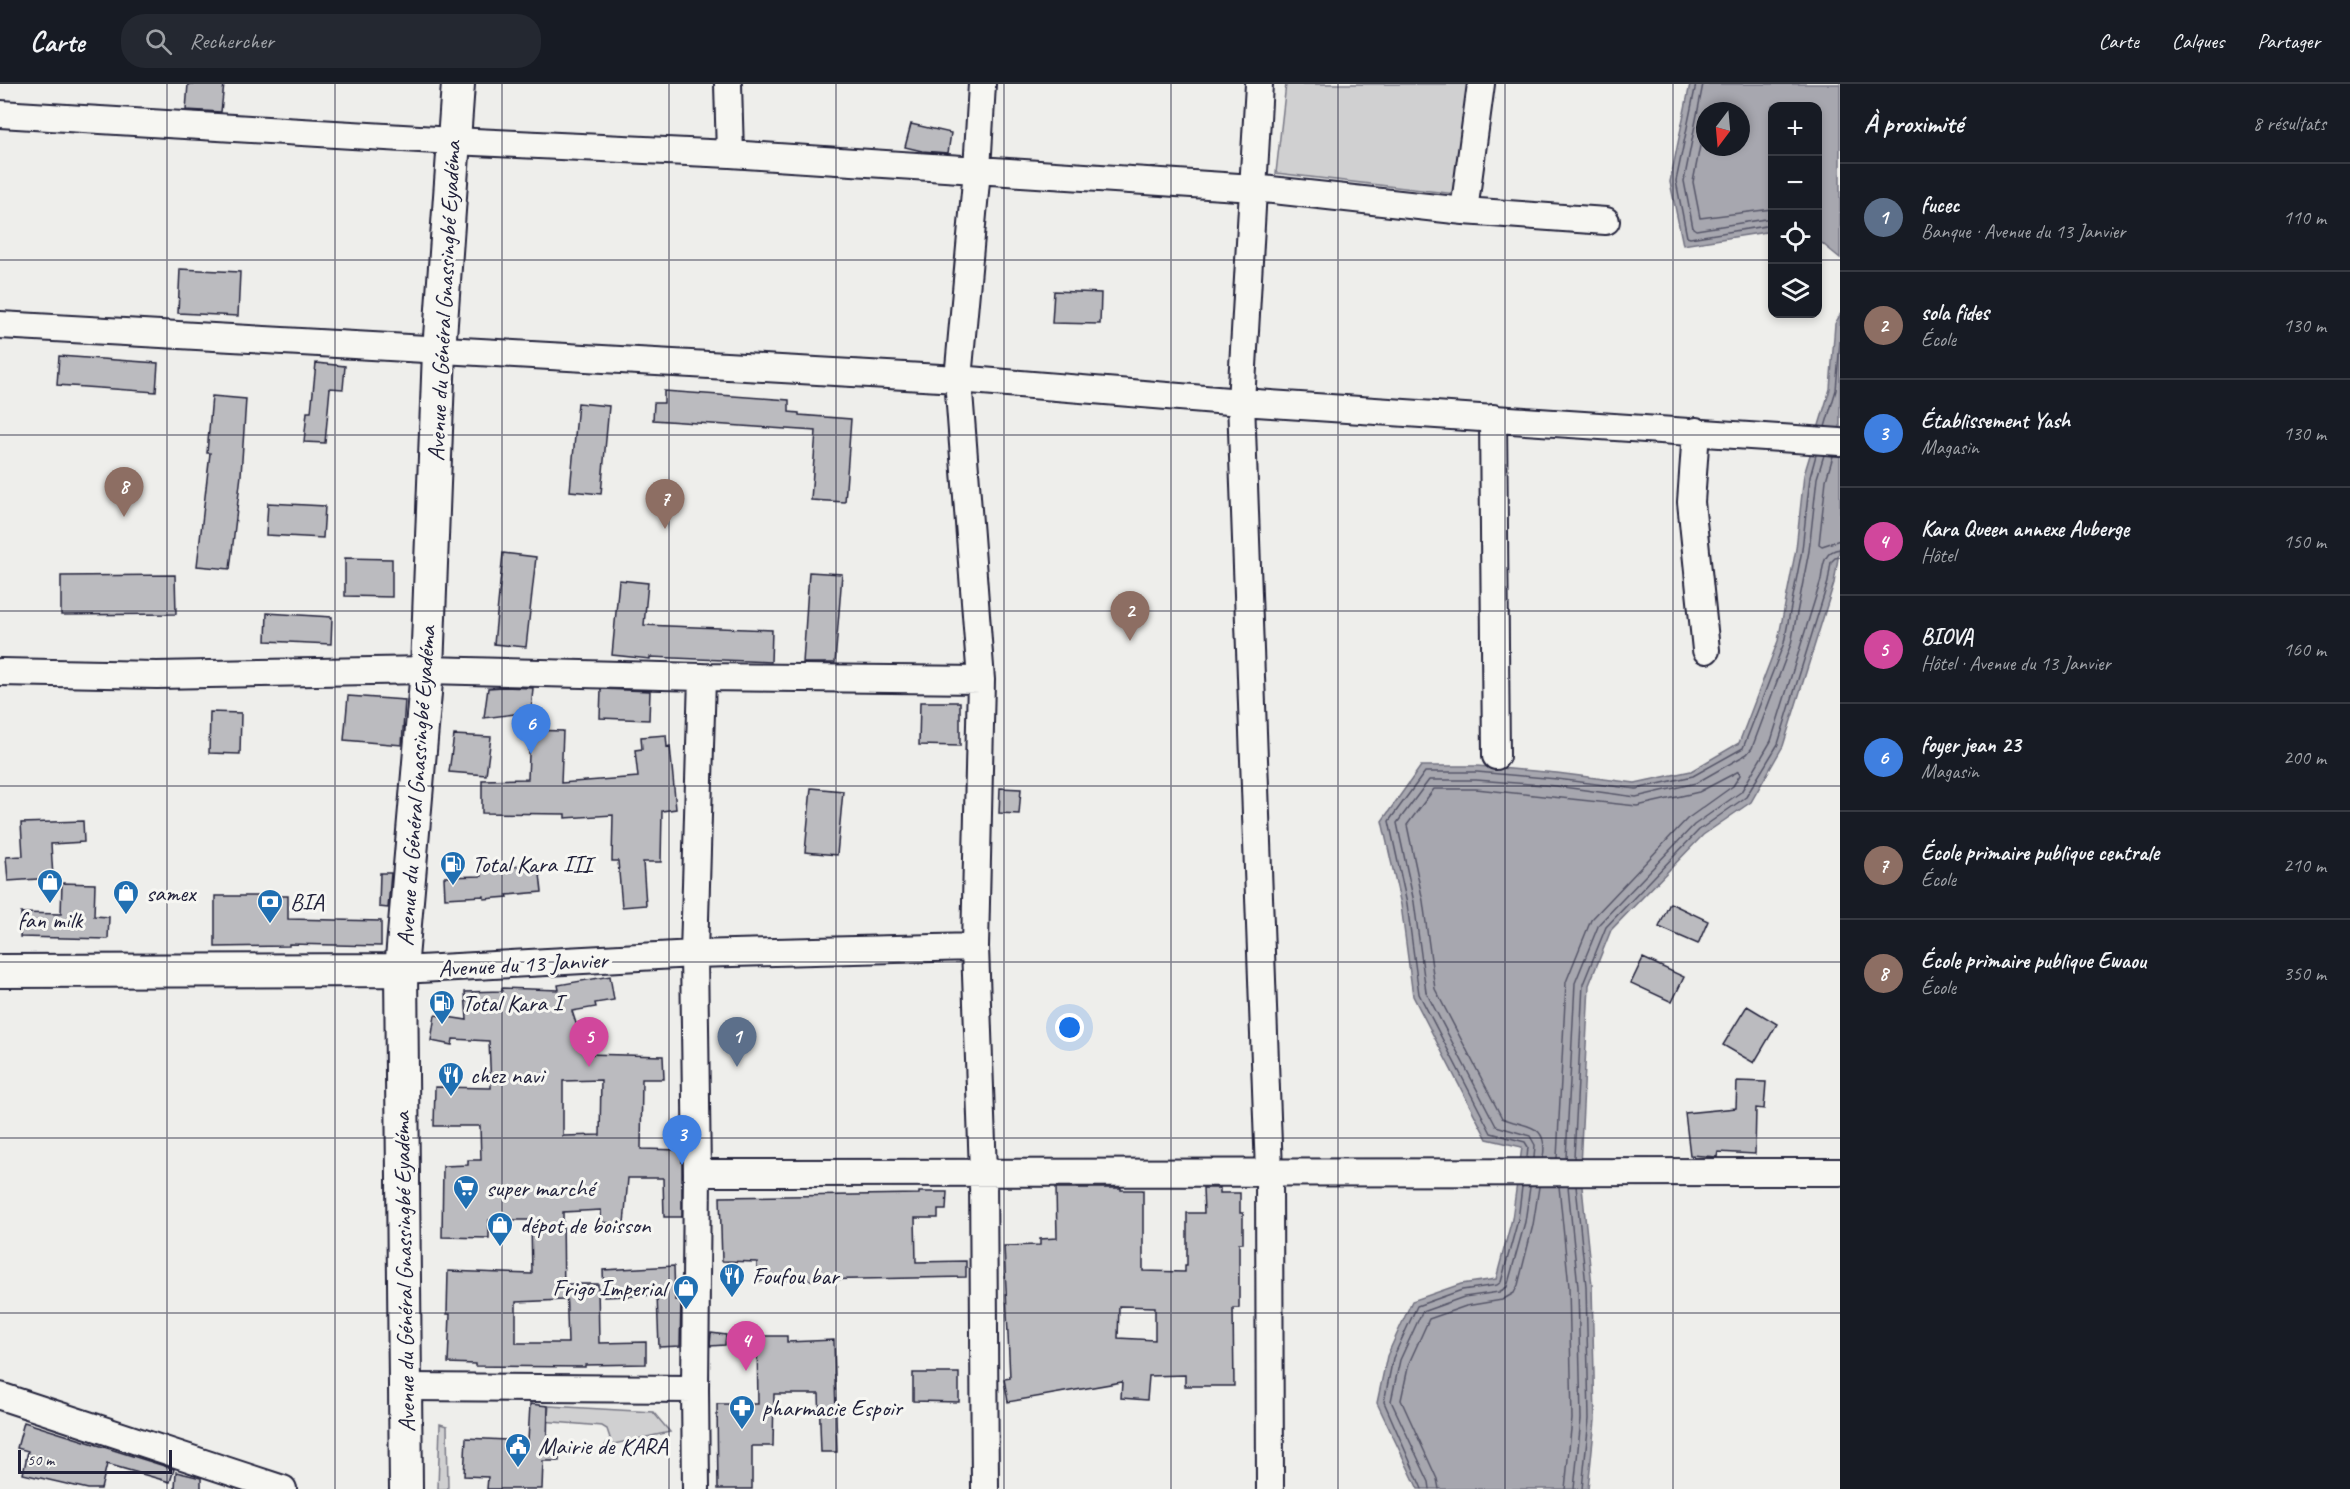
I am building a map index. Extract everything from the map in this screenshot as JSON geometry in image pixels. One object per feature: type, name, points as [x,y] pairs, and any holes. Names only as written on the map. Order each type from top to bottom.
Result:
[{"type":"main road","name":"Avenue du Général Gnassingbé Eyadéma","points":[[406,1489],[401,970],[427,670],[440,351],[458,84]]},
{"type":"main road","name":"Avenue du 13 Janvier","points":[[0,971],[401,970]]},
{"type":"street","points":[[728,84],[730,154]]},
{"type":"street","points":[[982,84],[977,170],[958,379],[981,680],[975,946],[983,1172],[985,1489]]},
{"type":"street","points":[[1259,84],[1241,402],[1269,1172],[1270,1489]]},
{"type":"street","points":[[1464,211],[1481,84]]},
{"type":"street","points":[[0,114],[453,141],[730,154],[1254,188],[1464,211],[1606,220]]},
{"type":"street","points":[[0,325],[958,379],[1241,402],[1840,442]]},
{"type":"street","points":[[1493,418],[1496,756]]},
{"type":"street","points":[[1696,431],[1691,502],[1706,650]]},
{"type":"street","points":[[0,672],[157,675],[427,670],[702,677],[981,680]]},
{"type":"street","points":[[696,1489],[698,1173],[694,954],[702,677]]},
{"type":"street","name":"Avenue du 13 Janvier","points":[[401,970],[694,954],[975,946]]},
{"type":"street","points":[[698,1173],[1840,1172]]},
{"type":"street","points":[[405,1386],[695,1389]]},
{"type":"street","points":[[0,1396],[283,1489]]},
{"type":"shaded area","points":[[1286,84],[1468,84],[1456,194],[1276,173]]},
{"type":"shaded area","points":[[549,1406],[653,1412],[670,1432],[605,1446],[610,1438],[607,1429],[602,1426],[542,1421],[542,1415],[548,1416]]},
{"type":"shaded area","points":[[440,1424],[447,1426],[448,1489],[438,1489]]},
{"type":"water","points":[[1690,84],[1840,84],[1840,258],[1822,243],[1822,102],[1768,102],[1768,232],[1683,245],[1670,182]]},
{"type":"water","points":[[1840,315],[1840,546],[1834,583],[1783,746],[1751,802],[1703,835],[1611,930],[1589,985],[1580,1167],[1592,1286],[1595,1420],[1588,1489],[1418,1489],[1377,1403],[1387,1356],[1412,1301],[1461,1284],[1496,1279],[1512,1219],[1522,1147],[1487,1139],[1413,996],[1401,905],[1382,821],[1421,766],[1477,766],[1635,783],[1691,771],[1739,743],[1778,641],[1796,549],[1804,475],[1830,389],[1835,324]]},
{"type":"building","points":[[188,84],[224,84],[221,112],[186,110]]},
{"type":"building","points":[[911,124],[951,133],[948,153],[905,147]]},
{"type":"building","points":[[180,269],[240,272],[238,316],[178,313]]},
{"type":"building","points":[[1054,291],[1101,293],[1100,324],[1052,323]]},
{"type":"building","points":[[59,356],[158,363],[156,392],[57,385]]},
{"type":"building","points":[[316,363],[345,366],[343,389],[330,388],[325,443],[304,442],[307,412],[311,412]]},
{"type":"building","points":[[664,391],[789,400],[789,412],[799,413],[799,415],[851,419],[845,502],[811,500],[816,431],[653,420],[654,403],[664,403]]},
{"type":"building","points":[[212,396],[246,399],[241,475],[230,569],[197,566],[210,453],[207,453]]},
{"type":"building","points":[[578,403],[609,406],[601,494],[570,491]]},
{"type":"building","points":[[268,503],[325,506],[323,538],[266,535]]},
{"type":"building","points":[[503,553],[536,557],[526,647],[494,644]]},
{"type":"building","points":[[345,558],[392,559],[392,597],[345,596]]},
{"type":"building","points":[[809,572],[842,574],[835,663],[803,663]]},
{"type":"building","points":[[175,575],[176,614],[61,615],[61,576]]},
{"type":"building","points":[[619,580],[648,583],[644,625],[772,630],[771,662],[650,657],[650,659],[612,655]]},
{"type":"building","points":[[267,613],[332,617],[331,644],[266,641]]},
{"type":"building","points":[[488,688],[533,688],[531,712],[484,718]]},
{"type":"building","points":[[601,689],[650,691],[649,720],[600,718]]},
{"type":"building","points":[[348,696],[405,700],[402,745],[344,740]]},
{"type":"building","points":[[920,702],[960,702],[960,746],[919,745]]},
{"type":"building","points":[[210,712],[241,713],[240,754],[209,753]]},
{"type":"building","points":[[530,730],[563,731],[561,783],[638,777],[635,750],[642,749],[641,737],[666,735],[667,747],[670,746],[676,809],[662,811],[661,862],[643,862],[646,905],[622,907],[618,861],[612,861],[613,815],[565,818],[565,814],[482,813],[482,780],[528,779]]},
{"type":"building","points":[[454,735],[491,737],[486,775],[449,772]]},
{"type":"building","points":[[811,788],[843,791],[837,855],[805,852]]},
{"type":"building","points":[[1000,788],[1021,789],[1019,814],[999,813]]},
{"type":"building","points":[[83,821],[84,842],[51,844],[53,878],[8,881],[6,857],[23,856],[21,823]]},
{"type":"building","points":[[539,865],[542,892],[484,899],[484,896],[445,898],[444,877],[482,876],[481,869]]},
{"type":"building","points":[[380,873],[391,873],[388,908],[379,907]]},
{"type":"building","points":[[62,883],[95,884],[94,916],[109,917],[108,939],[20,937],[21,913],[61,914]]},
{"type":"building","points":[[215,896],[288,896],[288,919],[381,921],[381,946],[289,944],[289,946],[215,947]]},
{"type":"building","points":[[1670,903],[1708,921],[1698,944],[1659,927]]},
{"type":"building","points":[[1643,958],[1684,977],[1672,1002],[1631,983]]},
{"type":"building","points":[[610,976],[614,1000],[595,1003],[596,1007],[572,1011],[586,1054],[663,1056],[664,1079],[642,1079],[641,1149],[682,1150],[682,1217],[664,1217],[663,1178],[628,1178],[624,1224],[600,1222],[601,1210],[563,1212],[564,1300],[516,1302],[516,1343],[568,1343],[566,1284],[598,1284],[599,1343],[646,1342],[646,1364],[585,1365],[585,1367],[475,1366],[475,1364],[448,1363],[450,1314],[447,1314],[448,1271],[532,1274],[531,1220],[489,1220],[489,1238],[442,1237],[443,1166],[468,1165],[468,1160],[481,1160],[480,1126],[434,1126],[435,1087],[491,1088],[489,1041],[453,1039],[452,1045],[431,1041],[435,1015],[467,1020],[465,992],[502,991],[502,988],[559,990],[558,985]],"holes":[[[601,1080],[600,1135],[563,1136],[563,1081]]]},
{"type":"building","points":[[1747,1006],[1777,1024],[1754,1063],[1723,1045]]},
{"type":"building","points":[[1737,1081],[1766,1082],[1764,1109],[1756,1108],[1755,1154],[1718,1152],[1717,1157],[1690,1155],[1685,1113],[1736,1108]]},
{"type":"building","points":[[1056,1188],[1143,1190],[1143,1271],[1185,1272],[1187,1213],[1204,1213],[1203,1188],[1220,1188],[1220,1193],[1240,1193],[1243,1243],[1239,1243],[1239,1308],[1233,1308],[1234,1386],[1185,1386],[1185,1375],[1149,1376],[1147,1400],[1121,1398],[1122,1382],[1008,1402],[1004,1379],[1010,1378],[1004,1246],[1040,1245],[1040,1239],[1057,1238]],"holes":[[[1119,1306],[1155,1307],[1155,1340],[1118,1338]]]},
{"type":"building","points":[[919,1192],[947,1192],[946,1210],[938,1210],[938,1218],[915,1218],[916,1262],[966,1261],[966,1277],[757,1281],[757,1262],[722,1261],[720,1197],[919,1194]]},
{"type":"building","points":[[674,1266],[675,1300],[681,1299],[680,1346],[659,1347],[657,1295],[604,1297],[603,1270]]},
{"type":"building","points":[[711,1333],[726,1335],[725,1345],[710,1346]]},
{"type":"building","points":[[757,1336],[787,1336],[787,1342],[834,1340],[837,1452],[821,1452],[819,1394],[774,1394],[773,1446],[752,1446],[752,1489],[718,1489],[717,1404],[758,1404]]},
{"type":"building","points":[[913,1373],[959,1373],[959,1402],[913,1401]]},
{"type":"building","points":[[530,1404],[548,1406],[547,1442],[560,1443],[559,1461],[543,1461],[542,1489],[487,1489],[488,1477],[464,1476],[466,1438],[528,1441]]},
{"type":"building","points":[[24,1422],[174,1469],[170,1482],[107,1464],[101,1489],[88,1489],[23,1474],[28,1451],[17,1448]]},
{"type":"building","points":[[176,1472],[201,1478],[201,1489],[175,1489]]},
{"type":"place","name":"École primaire publique Ewaou","points":[[124,517]]},
{"type":"place","name":"École primaire publique centrale","points":[[665,529]]},
{"type":"place","name":"sola fides","points":[[1130,641]]},
{"type":"place","name":"foyer jean 23","points":[[531,754]]},
{"type":"place","name":"Total Kara III","points":[[453,887]]},
{"type":"place","name":"fan milk","points":[[50,905]]},
{"type":"place","name":"samex","points":[[126,916]]},
{"type":"place","name":"BIA","points":[[270,925]]},
{"type":"place","name":"Total Kara I","points":[[442,1026]]},
{"type":"place","name":"BIOVA","points":[[589,1067]]},
{"type":"place","name":"fucec","points":[[737,1067]]},
{"type":"place","name":"chez navi","points":[[451,1098]]},
{"type":"place","name":"Établissement Yash","points":[[682,1165]]},
{"type":"place","name":"super marché","points":[[466,1211]]},
{"type":"place","name":"dépot de boisson","points":[[500,1248]]},
{"type":"place","name":"Foufou bar","points":[[732,1299]]},
{"type":"place","name":"Frigo Imperial","points":[[686,1311]]},
{"type":"place","name":"Kara Queen annexe Auberge","points":[[746,1371]]},
{"type":"place","name":"pharmacie Espoir","points":[[742,1431]]},
{"type":"place","name":"Mairie de KARA","points":[[518,1469]]}]
